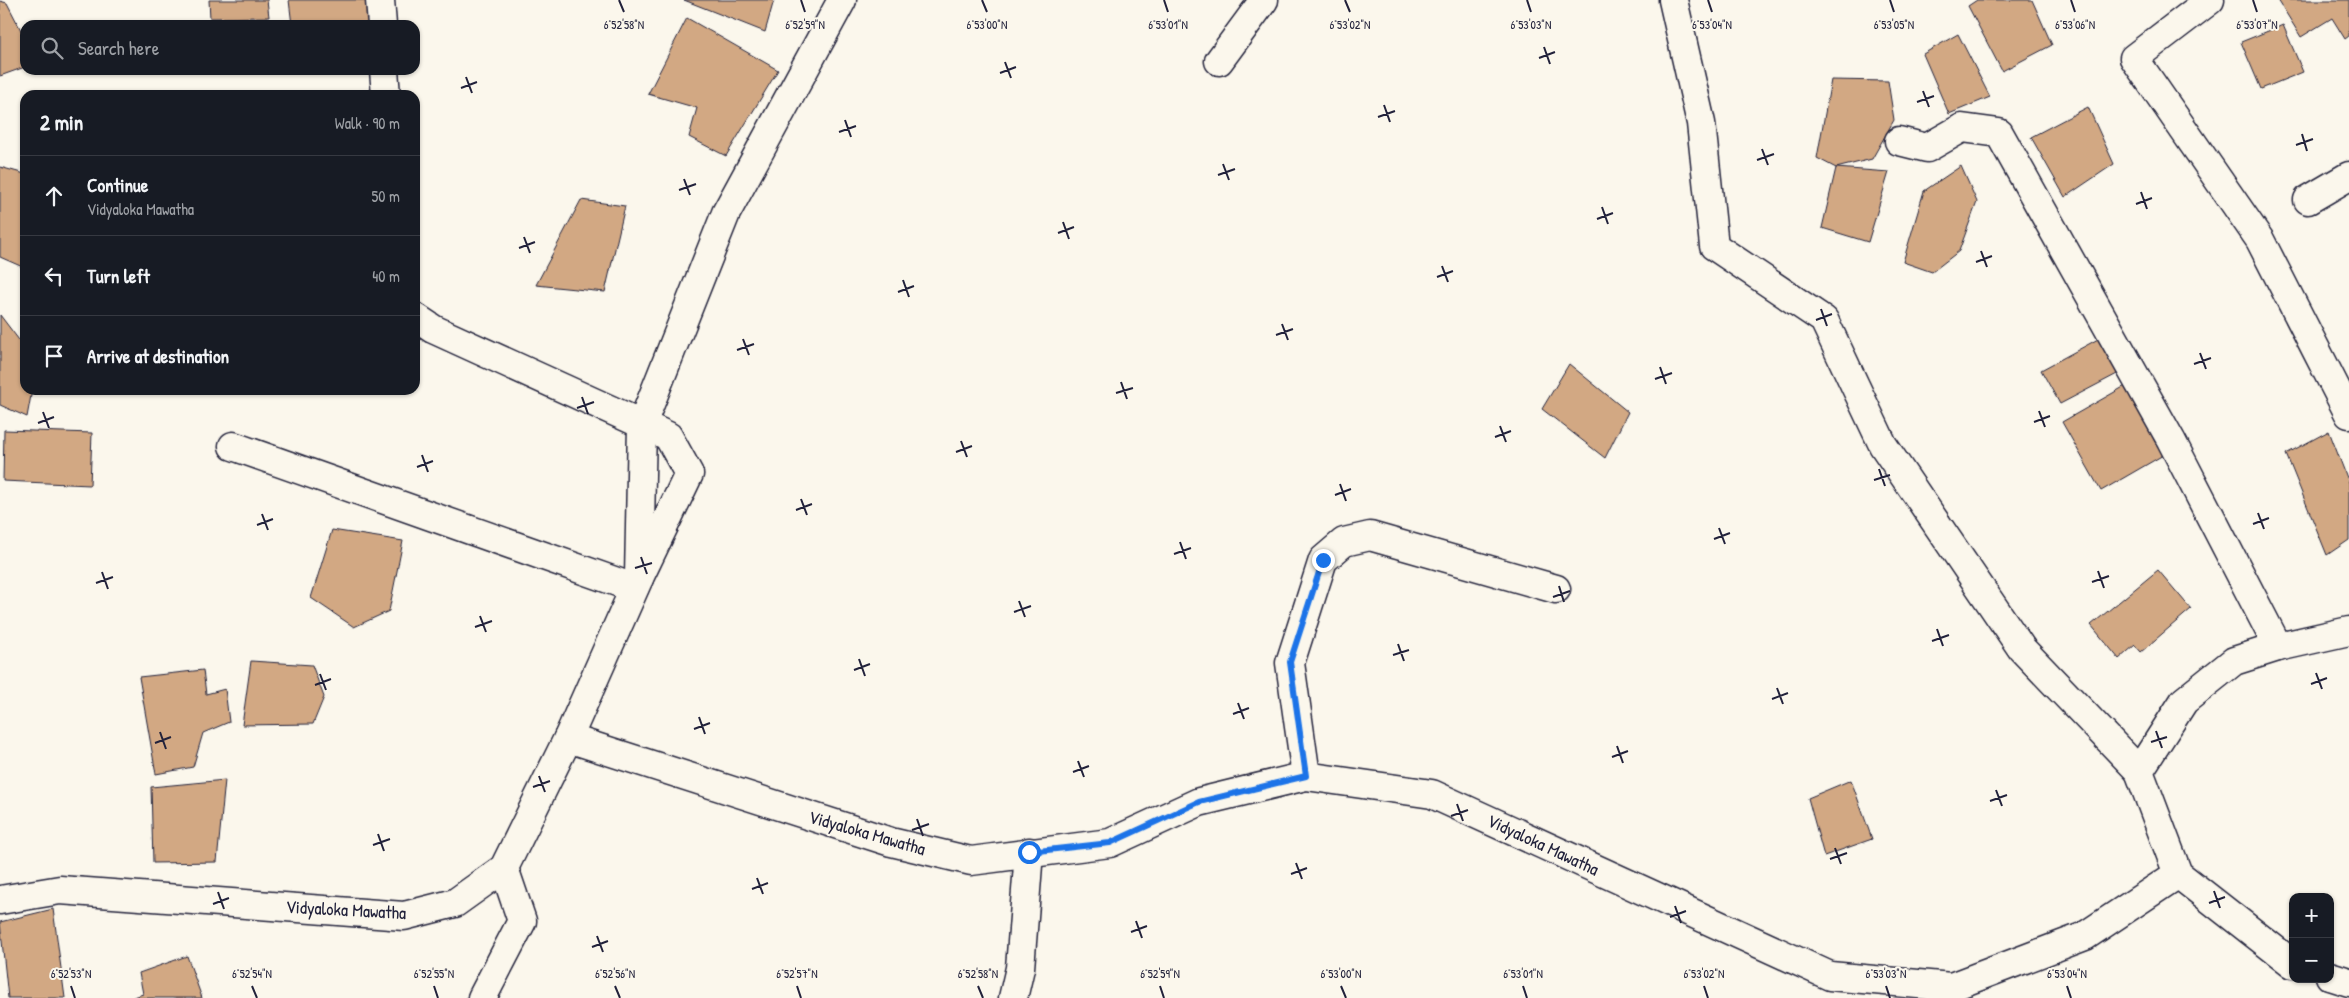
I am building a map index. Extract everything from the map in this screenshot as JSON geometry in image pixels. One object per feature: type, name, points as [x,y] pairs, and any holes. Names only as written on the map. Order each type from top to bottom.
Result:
[{"type":"street","points":[[380,0],[382,20]]},
{"type":"street","points":[[637,583],[642,424],[726,213],[842,0]]},
{"type":"street","points":[[1218,61],[1264,0]]},
{"type":"street","points":[[1673,0],[1701,123],[1714,246],[1824,320],[1883,445],[2022,649],[2139,770],[2178,874],[2289,961]]},
{"type":"street","points":[[2210,0],[2134,58],[2260,240],[2349,414]]},
{"type":"street","points":[[384,75],[386,90]]},
{"type":"street","points":[[1898,141],[1927,148],[1962,128],[2000,133],[2171,440],[2278,647]]},
{"type":"street","points":[[2308,200],[2349,176]]},
{"type":"street","points":[[420,320],[433,329],[668,436],[689,474],[637,583],[568,738]]},
{"type":"street","points":[[233,446],[637,583]]},
{"type":"street","points":[[1306,776],[1290,662],[1323,560],[1344,542],[1370,536],[1556,589]]},
{"type":"street","points":[[2139,770],[2184,701],[2234,661],[2278,647],[2349,631]]},
{"type":"street","name":"Vidyaloka Mawatha","points":[[0,900],[60,890],[404,916],[455,903],[504,868],[568,738],[891,842],[971,861],[1110,843],[1199,802],[1306,776],[1432,794],[1830,976],[1951,987],[2085,936],[2178,874]]},
{"type":"street","points":[[1013,998],[1020,968],[1029,852]]},
{"type":"street","points":[[482,998],[522,921],[504,868]]},
{"type":"street","points":[[2334,977],[2349,982]]},
{"type":"building","points":[[209,0],[267,0],[269,17],[210,18]]},
{"type":"building","points":[[289,0],[367,0],[368,20],[291,20]]},
{"type":"building","points":[[684,0],[774,0],[765,32]]},
{"type":"building","points":[[1977,0],[2032,0],[2052,45],[2002,71],[1968,6]]},
{"type":"building","points":[[2278,0],[2349,0],[2349,36],[2345,39],[2332,18],[2301,37]]},
{"type":"building","points":[[0,1],[7,3],[20,28],[20,69],[0,76]]},
{"type":"building","points":[[687,18],[778,70],[726,156],[689,137],[697,108],[648,94]]},
{"type":"building","points":[[2283,25],[2303,72],[2261,89],[2241,42]]},
{"type":"building","points":[[1958,34],[1990,97],[1949,114],[1923,54]]},
{"type":"building","points":[[1831,80],[1888,81],[1894,120],[1872,159],[1836,168],[1817,158]]},
{"type":"building","points":[[2088,107],[2114,164],[2065,197],[2031,137]]},
{"type":"building","points":[[1961,166],[1977,202],[1959,251],[1932,272],[1903,262],[1924,191]]},
{"type":"building","points":[[0,167],[20,173],[20,266],[0,257]]},
{"type":"building","points":[[1836,168],[1889,172],[1868,242],[1822,228]]},
{"type":"building","points":[[581,200],[625,206],[605,292],[536,285]]},
{"type":"building","points":[[0,315],[20,341],[20,395],[31,395],[27,417],[0,405]]},
{"type":"building","points":[[2100,338],[2119,373],[2060,404],[2041,370]]},
{"type":"building","points":[[1569,364],[1628,412],[1605,458],[1542,409]]},
{"type":"building","points":[[2127,385],[2165,454],[2101,491],[2062,422]]},
{"type":"building","points":[[4,430],[92,433],[90,485],[3,481]]},
{"type":"building","points":[[2329,431],[2349,483],[2349,540],[2327,555],[2286,454]]},
{"type":"building","points":[[332,530],[403,541],[389,611],[354,627],[311,598]]},
{"type":"building","points":[[2158,570],[2191,609],[2141,652],[2135,645],[2119,659],[2091,625]]},
{"type":"building","points":[[251,661],[312,665],[324,697],[313,724],[242,725]]},
{"type":"building","points":[[203,670],[206,694],[225,689],[229,722],[203,733],[193,767],[156,774],[139,677]]},
{"type":"building","points":[[225,780],[217,862],[153,863],[151,787]]},
{"type":"building","points":[[1851,780],[1872,839],[1824,856],[1808,798]]},
{"type":"building","points":[[53,909],[65,998],[8,998],[0,922]]},
{"type":"building","points":[[187,956],[202,998],[131,998],[143,994],[139,973]]},
{"type":"route","points":[[1029,852],[1110,843],[1199,802],[1306,776],[1290,662],[1323,560]]}]
